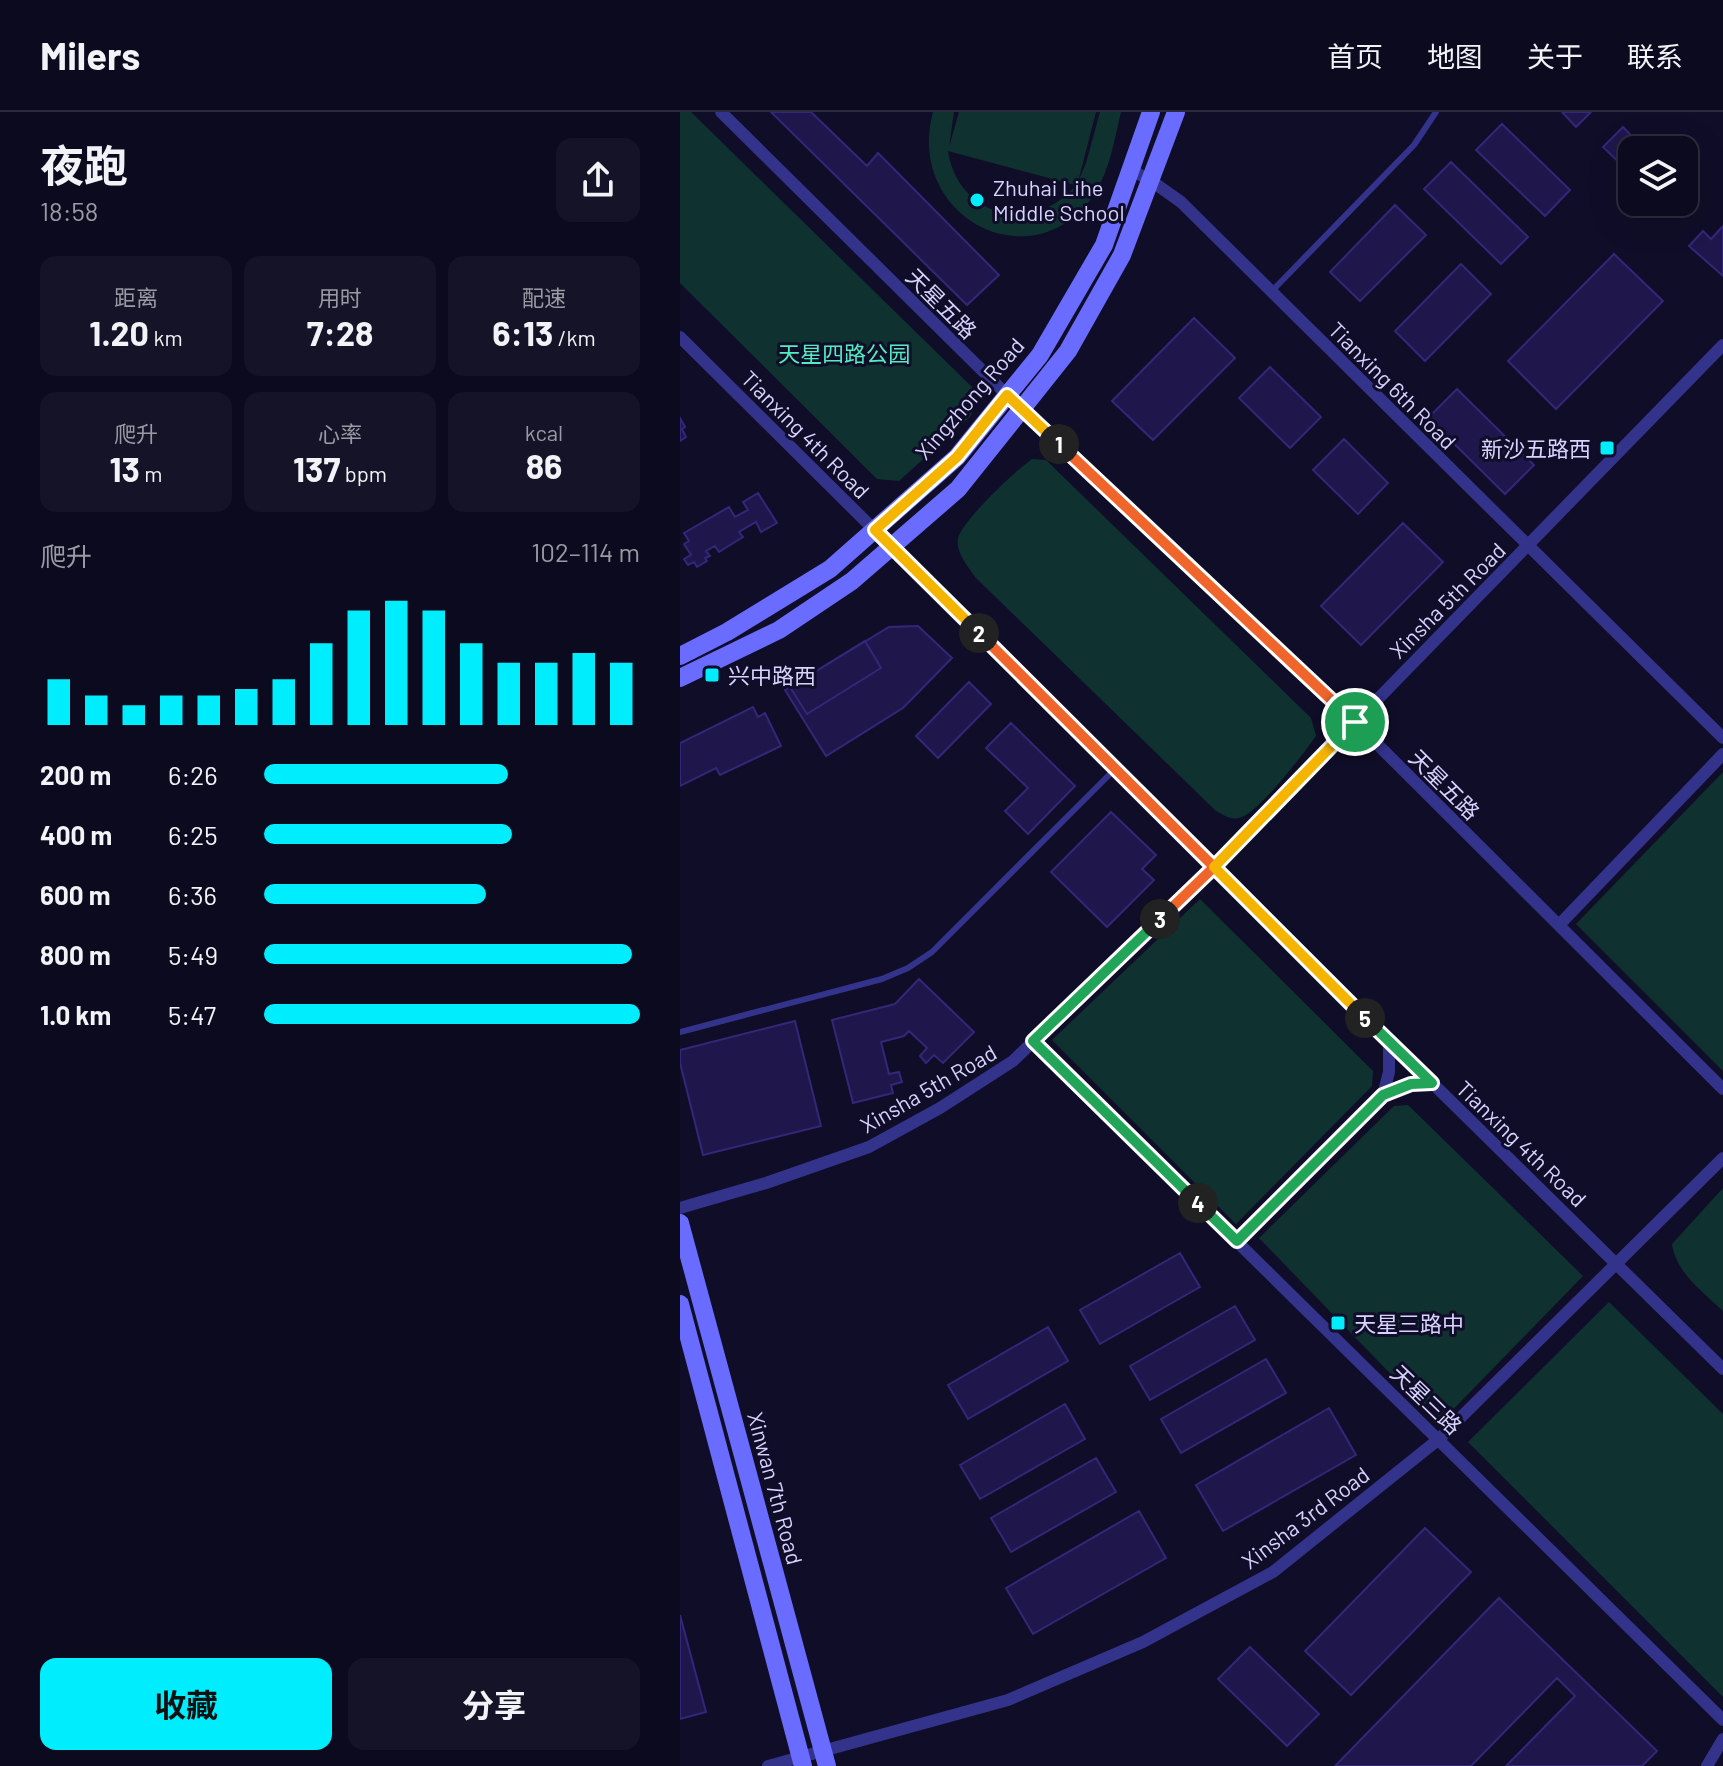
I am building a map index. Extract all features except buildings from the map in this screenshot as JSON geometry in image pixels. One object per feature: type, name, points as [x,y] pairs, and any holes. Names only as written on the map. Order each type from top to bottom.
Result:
[{"type":"street","name":"天星五路","points":[[721,112],[1007,395],[1355,722],[1723,1089]]},
{"type":"street","name":"Xingzhong Road","points":[[680,656],[727,632],[830,569],[957,457],[1040,355],[1104,245],[1151,112]]},
{"type":"street","name":"Xingzhong Road","points":[[680,678],[779,630],[852,581],[958,489],[1068,351],[1115,269],[1176,112]]},
{"type":"street","name":"Tianxing 6th Road","points":[[1131,170],[1181,202],[1723,738]]},
{"type":"street","name":"Tianxing 4th Road","points":[[680,337],[1723,1369]]},
{"type":"street","name":"Xinsha 5th Road","points":[[680,1208],[766,1183],[869,1147],[1013,1061],[1214,867],[1723,345]]},
{"type":"street","points":[[1559,925],[1723,754]]},
{"type":"street","name":"天星三路","points":[[1033,1041],[1723,1720]]},
{"type":"street","points":[[1383,1095],[1389,1072],[1389,1041]]},
{"type":"street","points":[[1237,1241],[1383,1095],[1411,1084],[1432,1083]]},
{"type":"street","name":"Xinsha 3rd Road","points":[[768,1766],[825,1759],[1008,1700],[1143,1642],[1273,1572],[1439,1439],[1723,1158]]},
{"type":"street","name":"Xinwan 7th Road","points":[[680,1223],[825,1759]]},
{"type":"street","name":"Xinwan 7th Road","points":[[680,1304],[802,1762]]},
{"type":"street","points":[[1707,1766],[1723,1739]]},
{"type":"lane","points":[[1271,292],[1414,145],[1436,112]]},
{"type":"lane","points":[[680,1032],[882,979],[908,968],[932,952],[1115,769]]},
{"type":"green space","name":"天星四路公园","points":[[680,112],[691,112],[972,387],[975,407],[970,417],[899,481],[877,479],[680,283]]},
{"type":"green space","points":[[933,112],[954,112],[949,147],[959,112],[1096,112],[1078,182],[1100,112],[1121,112],[1107,169],[1091,199],[1065,223],[1036,235],[1006,235],[978,225],[954,207],[937,181],[929,149]],"holes":[[[948,151],[1075,185],[1058,202],[1039,211],[1019,214],[1000,212],[982,204],[966,191],[955,174]]]},
{"type":"green space","points":[[1032,459],[1046,460],[1311,718],[1316,736],[1280,782],[1247,814],[1233,818],[1216,811],[976,578],[963,560],[958,543],[962,530],[990,496]]},
{"type":"green space","points":[[1723,772],[1723,1071],[1576,924]]},
{"type":"green space","points":[[1200,899],[1373,1071],[1372,1086],[1236,1224],[1052,1040]]},
{"type":"green space","points":[[1408,1105],[1583,1276],[1439,1424],[1259,1238],[1394,1106]]},
{"type":"green space","points":[[1723,1188],[1723,1311],[1685,1273],[1672,1244]]},
{"type":"green space","points":[[1609,1302],[1723,1414],[1723,1697],[1468,1442]]},
{"type":"place","name":"Zhuhai Lihe Middle School","points":[[977,200]]},
{"type":"place","name":"新沙五路西","points":[[1607,448]]},
{"type":"place","name":"兴中路西","points":[[712,675]]},
{"type":"place","name":"天星三路中","points":[[1338,1323]]},
{"type":"route","points":[[1355,722],[1007,395],[957,457],[875,530],[1214,867],[1033,1041],[1237,1241],[1383,1095],[1411,1084],[1432,1083],[1214,867],[1355,722]]}]
